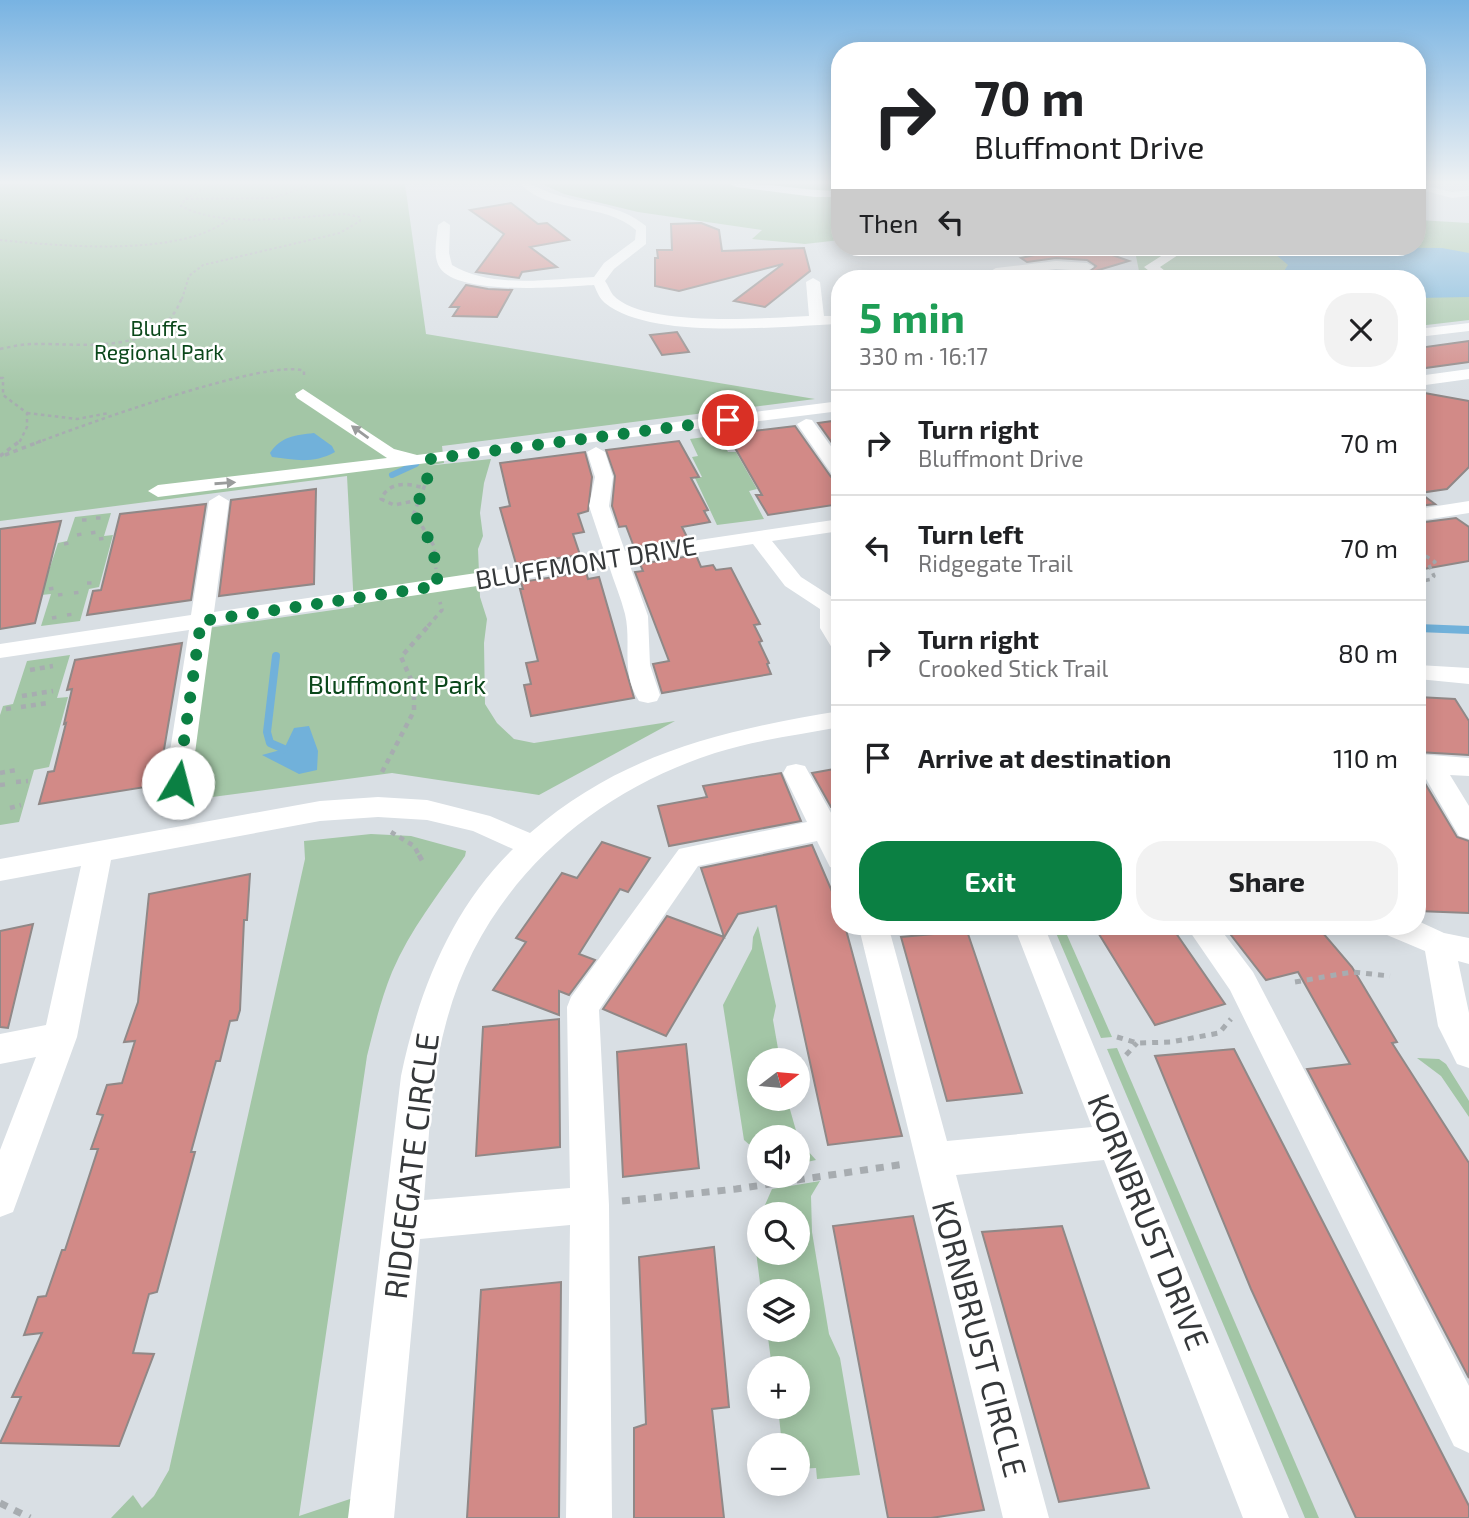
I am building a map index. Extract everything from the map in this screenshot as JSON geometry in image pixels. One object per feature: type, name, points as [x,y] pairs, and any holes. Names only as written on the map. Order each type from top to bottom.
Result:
[{"type":"street","points":[[443,255],[447,268],[482,282],[598,281]]},
{"type":"street","points":[[598,281],[609,266],[623,255]]},
{"type":"street","points":[[1155,270],[1150,267],[1169,256]]},
{"type":"street","points":[[1028,270],[1056,265],[1087,267]]},
{"type":"street","points":[[598,281],[609,300],[639,314],[669,320],[728,323],[831,320]]},
{"type":"street","points":[[813,282],[817,320]]},
{"type":"street","points":[[1426,316],[1469,312]]},
{"type":"street","points":[[1426,332],[1469,327]]},
{"type":"street","points":[[1426,380],[1469,374]]},
{"type":"street","points":[[303,394],[388,453],[425,460]]},
{"type":"street","points":[[158,491],[425,460],[831,406]]},
{"type":"street","points":[[806,424],[831,459]]},
{"type":"street","points":[[596,452],[604,477],[599,506],[637,616],[638,665],[648,695]]},
{"type":"street","points":[[178,783],[219,500]]},
{"type":"street","points":[[1426,514],[1469,506]]},
{"type":"street","name":"BLUFFMONT DRIVE","points":[[0,651],[831,526]]},
{"type":"street","points":[[759,537],[778,566],[800,590],[831,605]]},
{"type":"street","points":[[1426,673],[1469,676]]},
{"type":"street","name":"RIDGEGATE CIRCLE","points":[[371,1518],[418,1076],[431,1015],[469,927],[500,883],[533,846],[603,792],[663,762],[707,746],[831,721]]},
{"type":"street","points":[[1426,764],[1469,767]]},
{"type":"street","points":[[1426,767],[1469,829]]},
{"type":"street","points":[[796,773],[831,840]]},
{"type":"street","points":[[0,870],[320,811],[378,807],[427,810],[480,824],[533,846]]},
{"type":"street","points":[[589,1518],[590,1205],[583,1007],[689,857],[831,844]]},
{"type":"street","points":[[0,1199],[60,1037],[98,852]]},
{"type":"street","name":"KORNBRUST CIRCLE","points":[[876,935],[1026,1518]]},
{"type":"street","name":"KORNBRUST DRIVE","points":[[1033,935],[1266,1518]]},
{"type":"street","points":[[1207,935],[1250,997],[1469,1431]]},
{"type":"street","points":[[1421,935],[1454,948],[1455,1026],[1469,1053]]},
{"type":"street","points":[[0,1049],[60,1037]]},
{"type":"street","name":"KORNBRUST CIRCLE","points":[[932,1160],[1116,1142]]},
{"type":"street","points":[[403,1221],[590,1205]]},
{"type":"path","points":[[0,349],[35,343],[86,347],[117,344],[148,335],[166,322],[186,296],[189,276],[203,265],[246,255]]},
{"type":"path","points":[[0,378],[3,378],[3,395],[27,413],[76,419],[127,409],[268,371],[297,368],[304,371],[304,374]]},
{"type":"path","points":[[0,456],[127,409]]},
{"type":"path","points":[[5,454],[26,435],[29,425],[27,413]]},
{"type":"path","points":[[382,772],[414,711],[414,686],[401,657],[442,610],[433,547],[414,513],[432,466],[425,460]]},
{"type":"path","points":[[419,500],[394,505],[381,499],[382,494],[389,488],[404,484],[424,488]]},
{"type":"path","points":[[96,518],[102,518]]},
{"type":"path","points":[[99,539],[106,538]]},
{"type":"path","points":[[1426,556],[1435,562],[1429,565],[1434,576],[1426,580]]},
{"type":"path","points":[[87,583],[93,583]]},
{"type":"path","points":[[49,589],[55,588]]},
{"type":"path","points":[[74,593],[81,592]]},
{"type":"path","points":[[58,595],[65,594]]},
{"type":"path","points":[[67,615],[74,614]]},
{"type":"path","points":[[52,618],[58,617]]},
{"type":"path","points":[[30,670],[60,665]]},
{"type":"path","points":[[22,696],[53,691]]},
{"type":"path","points":[[21,707],[47,703]]},
{"type":"path","points":[[6,709],[14,708]]},
{"type":"path","points":[[0,773],[16,770]]},
{"type":"path","points":[[16,782],[28,780]]},
{"type":"path","points":[[0,786],[8,784]]},
{"type":"path","points":[[10,808],[21,806]]},
{"type":"path","points":[[388,829],[414,846],[423,862]]},
{"type":"path","points":[[1295,982],[1352,972],[1390,976]]},
{"type":"path","points":[[1118,1037],[1137,1043],[1171,1042],[1219,1033],[1250,997]]},
{"type":"path","points":[[1126,1055],[1137,1043]]},
{"type":"path","points":[[590,1205],[736,1189],[932,1160]]},
{"type":"path","points":[[0,1503],[30,1518]]},
{"type":"green space","points":[[0,255],[415,255],[426,334],[815,399],[442,446],[444,463],[426,466],[491,459],[484,483],[480,513],[483,536],[478,549],[480,597],[487,619],[484,643],[485,704],[497,723],[514,739],[534,743],[675,721],[539,795],[392,773],[182,801],[208,628],[354,607],[347,476],[0,521]]},
{"type":"green space","points":[[1469,255],[1469,320],[1426,325],[1426,270],[1139,270],[1136,256]]},
{"type":"green space","points":[[719,435],[728,452],[736,452],[757,489],[749,491],[764,519],[717,525],[695,478],[702,477],[692,457],[698,456],[690,439]]},
{"type":"green space","points":[[111,513],[104,536],[113,535],[99,587],[89,589],[80,621],[41,626],[51,594],[41,595],[58,543],[67,541],[75,517]]},
{"type":"green space","points":[[70,655],[57,698],[68,697],[49,767],[34,770],[19,822],[0,825],[0,715],[3,706],[13,704],[27,661]]},
{"type":"green space","points":[[371,834],[411,836],[466,851],[399,956],[384,993],[367,1056],[299,1516],[374,1491],[371,1518],[111,1518],[133,1495],[142,1508],[154,1496],[169,1470],[305,859],[304,841]]},
{"type":"green space","points":[[758,926],[776,1006],[773,1020],[778,1048],[747,1048],[747,1111],[790,1111],[794,1125],[747,1125],[747,1143],[744,1140],[723,1005],[752,949]]},
{"type":"green space","points":[[1057,935],[1067,935],[1112,1037],[1101,1038]]},
{"type":"green space","points":[[1117,1048],[1319,1518],[1305,1518],[1107,1049]]},
{"type":"green space","points":[[1417,1058],[1439,1059],[1446,1064],[1469,1101],[1469,1117],[1441,1076]]},
{"type":"green space","points":[[820,1181],[811,1196],[812,1232],[829,1334],[840,1358],[860,1475],[817,1479],[816,1468],[810,1468],[810,1433],[781,1433],[779,1419],[810,1419],[810,1356],[770,1356],[769,1342],[810,1342],[810,1279],[759,1279],[758,1265],[810,1265],[810,1202],[766,1202],[772,1189],[810,1188],[810,1183]]},
{"type":"water","points":[[1469,255],[1469,297],[1426,298],[1426,270],[1285,270],[1288,265],[1278,256]]},
{"type":"water","points":[[314,433],[332,446],[335,452],[312,460],[272,457],[270,453],[283,440]]},
{"type":"water","points":[[309,726],[318,751],[317,770],[299,774],[262,755],[284,749],[294,728]]},
{"type":"building","points":[[489,255],[541,255],[557,267],[522,272],[519,278],[476,272]]},
{"type":"building","points":[[658,255],[806,255],[810,271],[765,307],[734,301],[783,264],[679,291],[655,286],[655,258],[658,258]]},
{"type":"building","points":[[1115,256],[1129,261],[1091,270],[1096,266],[1087,260],[1056,258],[1027,262],[1021,258]]},
{"type":"building","points":[[466,285],[512,290],[497,317],[453,316],[459,307],[450,307]]},
{"type":"building","points":[[677,332],[689,352],[662,355],[650,335]]},
{"type":"building","points":[[1469,341],[1469,362],[1426,368],[1426,347]]},
{"type":"building","points":[[1426,393],[1469,401],[1469,467],[1447,489],[1426,492]]},
{"type":"building","points":[[831,421],[831,441],[818,423]]},
{"type":"building","points":[[795,426],[831,477],[831,505],[768,515],[756,495],[762,495],[727,434]]},
{"type":"building","points":[[679,441],[699,477],[691,478],[708,510],[704,511],[710,522],[682,527],[688,539],[634,547],[626,526],[619,527],[612,506],[615,476],[606,450]]},
{"type":"building","points":[[585,452],[592,477],[588,511],[578,514],[584,532],[573,534],[580,555],[516,564],[500,508],[510,506],[500,463]]},
{"type":"building","points":[[316,489],[314,584],[219,596],[231,500]]},
{"type":"building","points":[[1426,497],[1435,504],[1426,505]]},
{"type":"building","points":[[206,504],[191,600],[87,615],[93,591],[101,590],[120,514]]},
{"type":"building","points":[[1456,518],[1469,527],[1469,561],[1426,569],[1426,522]]},
{"type":"building","points":[[61,521],[35,623],[0,629],[0,529]]},
{"type":"building","points":[[696,555],[701,567],[713,565],[716,570],[731,568],[760,624],[754,625],[762,641],[759,642],[771,674],[662,693],[653,664],[669,661],[635,572],[643,571],[640,564]]},
{"type":"building","points":[[586,572],[588,579],[599,577],[634,698],[531,716],[524,685],[531,684],[526,663],[538,661],[520,589],[523,589],[521,582]]},
{"type":"building","points":[[182,643],[158,785],[39,804],[48,772],[54,771],[66,723],[64,724],[72,689],[67,690],[75,660]]},
{"type":"building","points":[[1426,697],[1455,699],[1469,721],[1469,755],[1426,752]]},
{"type":"building","points":[[831,770],[831,807],[812,773]]},
{"type":"building","points":[[781,773],[801,821],[669,846],[658,806],[707,797],[703,786]]},
{"type":"building","points":[[1426,785],[1457,837],[1469,841],[1469,913],[1426,911]]},
{"type":"building","points":[[602,842],[650,858],[628,892],[620,889],[579,954],[595,960],[569,995],[559,991],[559,1015],[493,990],[526,942],[516,938],[562,873],[577,878]]},
{"type":"building","points":[[812,845],[831,889],[831,935],[847,935],[902,1136],[828,1145],[810,1062],[810,1048],[807,1048],[776,906],[738,914],[666,1036],[603,1009],[667,916],[724,937],[701,868]]},
{"type":"building","points":[[250,874],[247,920],[244,920],[240,1010],[237,1020],[230,1021],[220,1061],[216,1061],[191,1152],[195,1152],[157,1292],[149,1294],[133,1353],[154,1354],[119,1446],[0,1443],[21,1397],[12,1397],[42,1333],[24,1335],[38,1297],[46,1296],[62,1250],[65,1250],[98,1149],[91,1149],[103,1115],[97,1114],[107,1085],[122,1083],[135,1041],[124,1042],[138,1002],[149,894]]},
{"type":"building","points":[[33,924],[8,1028],[0,1027],[0,931]]},
{"type":"building","points":[[968,935],[1022,1093],[947,1101],[901,937]]},
{"type":"building","points":[[1100,935],[1177,935],[1225,1004],[1155,1025]]},
{"type":"building","points":[[1231,935],[1325,935],[1352,967],[1397,1042],[1392,1043],[1469,1163],[1469,1378],[1307,1069],[1350,1064],[1298,972],[1266,980]]},
{"type":"building","points":[[559,1019],[560,1147],[476,1156],[483,1027]]},
{"type":"building","points":[[686,1044],[699,1168],[623,1177],[617,1052]]},
{"type":"building","points":[[1234,1049],[1469,1506],[1469,1518],[1356,1518],[1251,1289],[1155,1056]]},
{"type":"building","points":[[913,1216],[984,1510],[931,1518],[888,1518],[833,1226]]},
{"type":"building","points":[[1062,1226],[1149,1488],[1059,1502],[982,1232]]},
{"type":"building","points":[[714,1247],[729,1407],[712,1409],[724,1518],[634,1518],[634,1428],[646,1424],[639,1257]]},
{"type":"building","points":[[561,1282],[559,1518],[467,1518],[481,1290]]},
{"type":"waterway","points":[[392,475],[416,464],[412,463]]},
{"type":"waterway","points":[[1426,628],[1469,630]]},
{"type":"waterway","points":[[276,656],[267,732],[270,743],[284,749]]},
{"type":"route","points":[[178,783],[201,621],[438,586],[433,547],[414,513],[432,466],[430,459],[728,420]]},
{"type":"park label","name":"Bluffs Regional Park","points":[[159,341]]},
{"type":"park label","name":"Bluffmont Park","points":[[397,685]]}]
